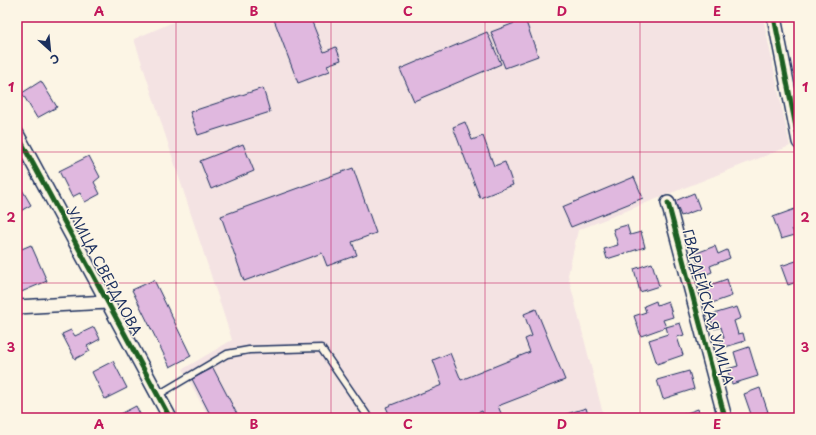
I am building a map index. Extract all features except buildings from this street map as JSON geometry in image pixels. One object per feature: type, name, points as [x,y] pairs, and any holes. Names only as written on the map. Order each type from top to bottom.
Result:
[{"type":"street","points":[[774,17],[799,142]]},
{"type":"street","name":"УЛИЦА СВЕРДЛОВА","points":[[17,134],[170,418]]},
{"type":"street","name":"ГВАРДЕЙСКАЯ УЛИЦА","points":[[668,202],[725,418]]},
{"type":"street","points":[[17,307],[107,302]]},
{"type":"lane","points":[[158,395],[227,354],[249,350],[321,348],[369,418]]},
{"type":"shaded area","points":[[185,17],[763,17],[790,146],[578,230],[568,275],[604,418],[209,418],[183,369],[232,340],[134,39]]},
{"type":"cycle path","points":[[774,17],[799,142]]},
{"type":"cycle path","points":[[17,134],[170,418]]},
{"type":"cycle path","points":[[668,203],[725,418]]}]
